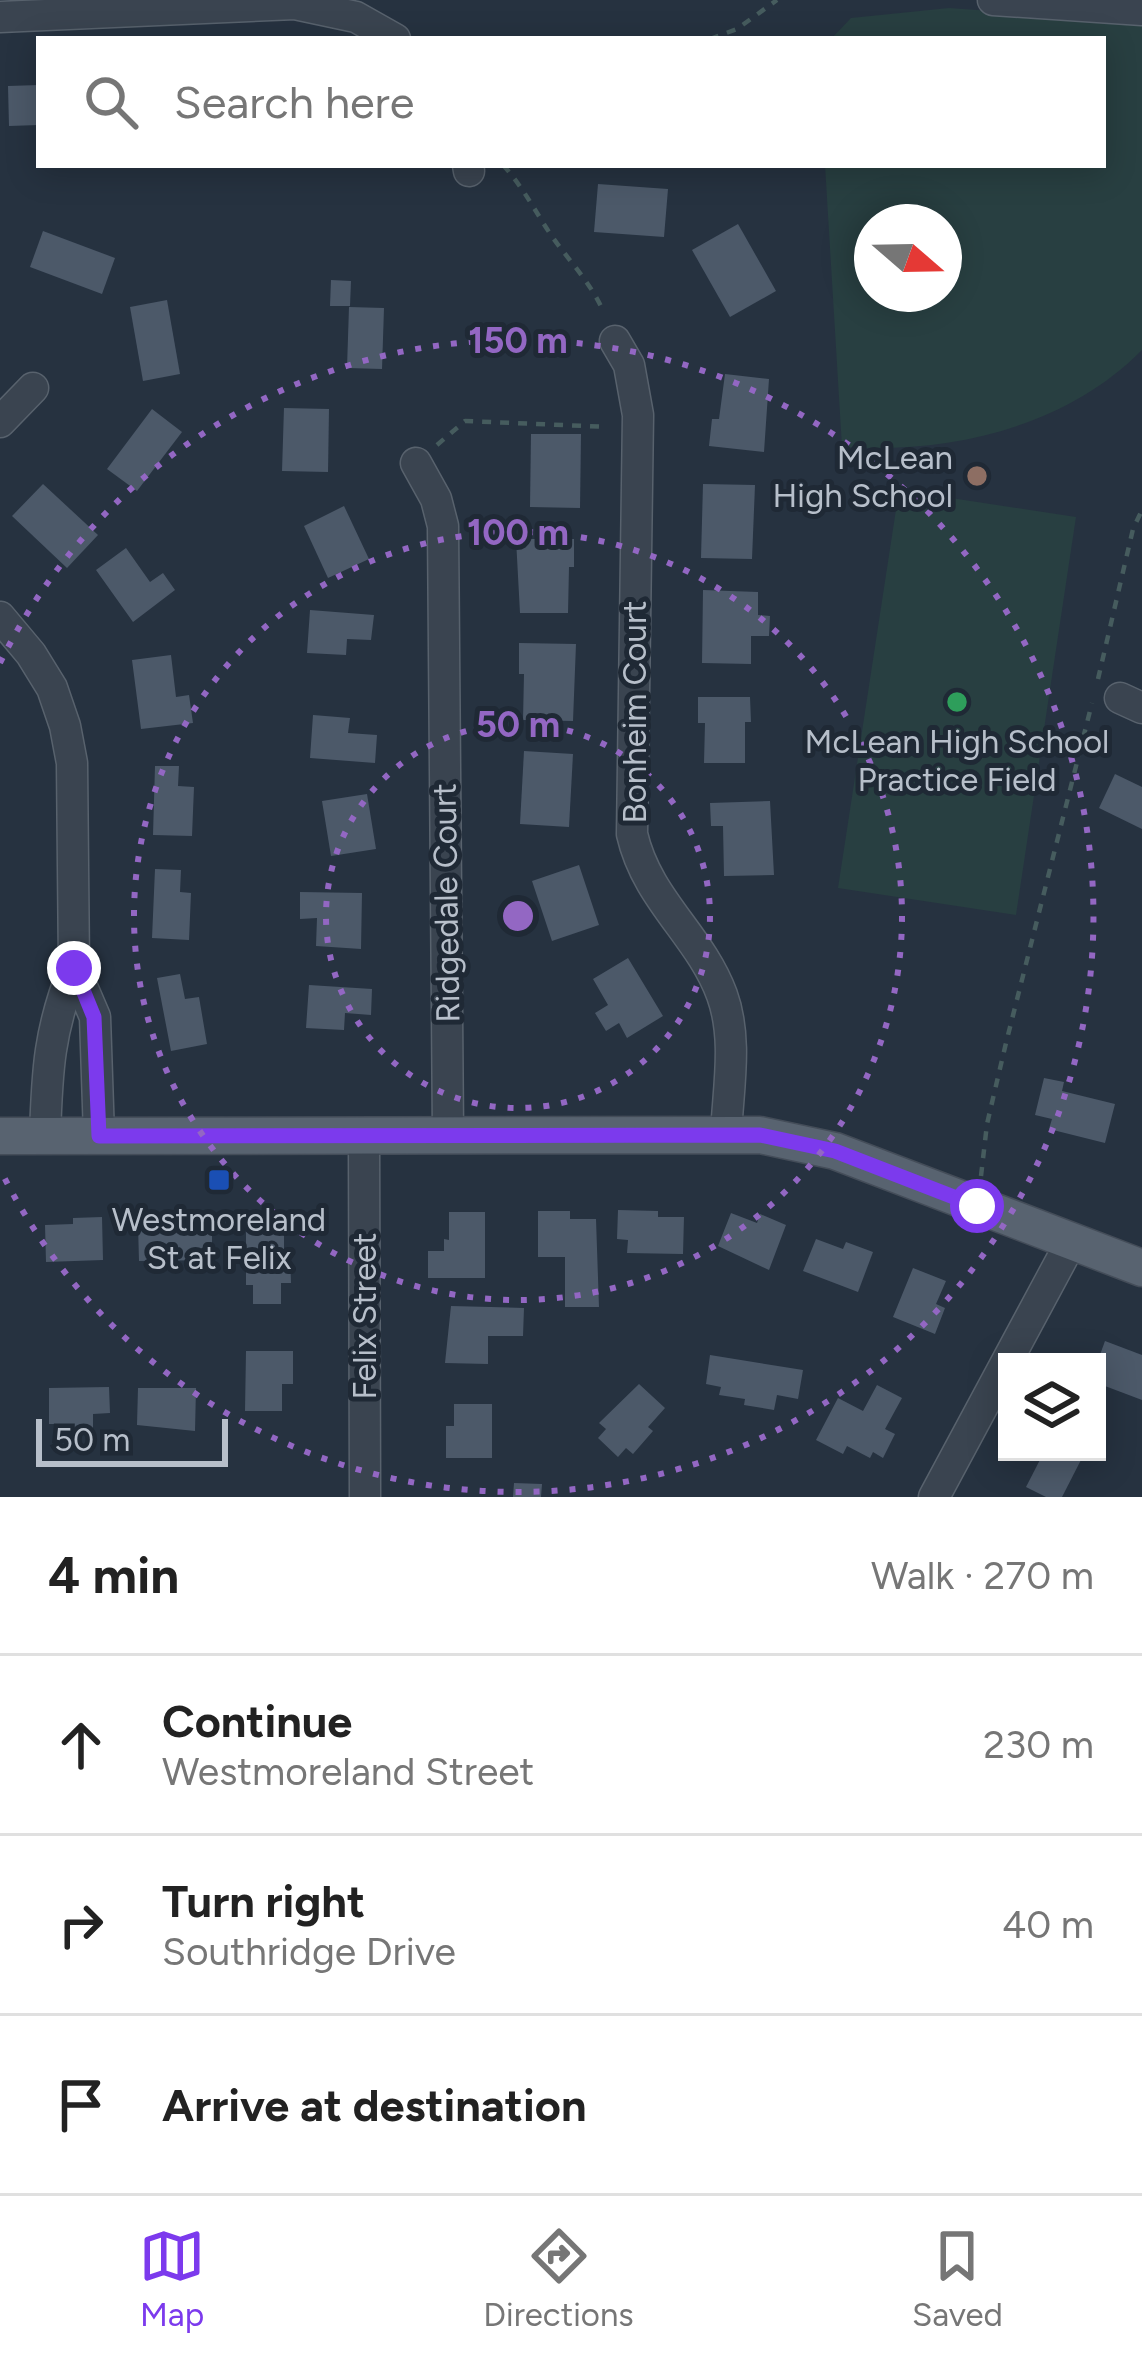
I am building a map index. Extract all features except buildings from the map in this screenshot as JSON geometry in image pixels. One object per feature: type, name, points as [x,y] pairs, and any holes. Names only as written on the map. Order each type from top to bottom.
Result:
[{"type":"main road","points":[[0,1136],[760,1135],[835,1151],[1142,1268]]},
{"type":"street","points":[[993,0],[1142,10]]},
{"type":"street","points":[[0,17],[327,4],[390,36]]},
{"type":"street","name":"Bonheim Court","points":[[615,341],[636,389],[638,428],[632,834],[646,877],[722,993],[731,1046],[726,1134]]},
{"type":"street","points":[[0,422],[33,388]]},
{"type":"street","name":"Ridgedale Court","points":[[416,463],[436,499],[442,526],[448,1134]]},
{"type":"street","points":[[0,617],[32,654],[52,688],[65,726],[72,763],[74,968],[94,1017],[99,1136]]},
{"type":"street","points":[[45,1136],[55,1015],[74,968]]},
{"type":"street","name":"Felix Street","points":[[364,1135],[365,1497]]},
{"type":"street","points":[[934,1497],[1071,1242]]},
{"type":"path","points":[[718,36],[737,29],[777,0]]},
{"type":"path","points":[[505,168],[597,296],[615,341]]},
{"type":"path","points":[[416,463],[465,421],[638,428]]},
{"type":"path","points":[[977,1206],[987,1124],[1006,1043],[1133,529],[1142,510]]},
{"type":"green space","points":[[949,8],[1142,22],[1142,350],[1078,399],[1003,430],[923,446],[842,447],[825,168],[1106,168],[1106,36],[834,36],[851,18]]},
{"type":"green space","name":"McLean High School Practice Field","points":[[899,490],[1076,517],[1016,915],[838,888]]},
{"type":"place","name":"McLean High School","points":[[977,476]]},
{"type":"place","name":"McLean High School Practice Field","points":[[957,702]]},
{"type":"place","name":"Westmoreland St at Felix","points":[[219,1180]]},
{"type":"route","points":[[74,968],[94,1017],[99,1136],[760,1135],[835,1151],[977,1206]]}]
